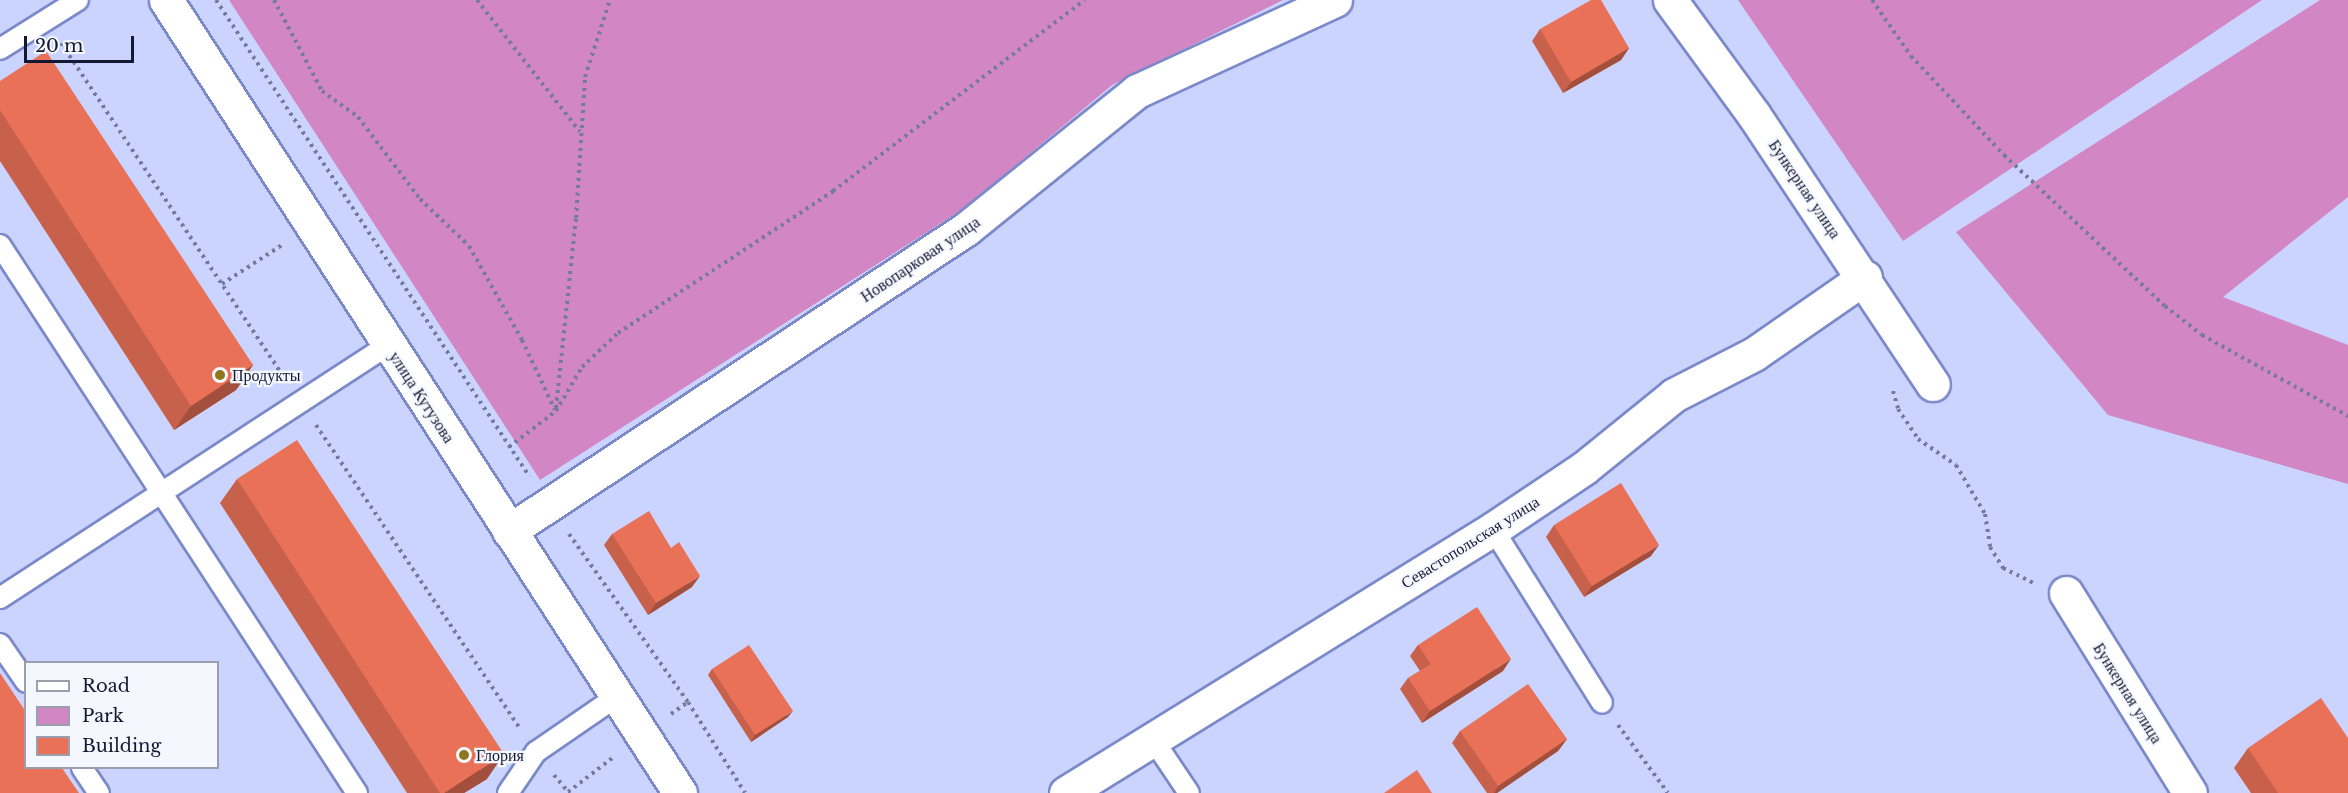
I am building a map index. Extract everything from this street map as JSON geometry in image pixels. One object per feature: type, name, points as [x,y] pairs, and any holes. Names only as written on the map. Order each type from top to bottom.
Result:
[{"type":"street","name":"улица Кутузова","points":[[166,0],[314,224],[388,345],[619,695],[680,793]]},
{"type":"street","name":"Новопарковая улица","points":[[509,531],[966,229],[1137,91],[1335,0]]},
{"type":"street","name":"Бункерная улица","points":[[1670,0],[1755,115],[1865,277],[1933,384]]},
{"type":"street","name":"Севастопольская улица","points":[[1066,793],[1493,529],[1584,468],[1674,395],[1754,354],[1865,277]]},
{"type":"street","name":"Бункерная улица","points":[[2066,593],[2190,793]]},
{"type":"lane","points":[[0,49],[78,0]]},
{"type":"lane","points":[[0,245],[163,490],[357,793]]},
{"type":"lane","points":[[0,598],[388,345]]},
{"type":"lane","points":[[1493,529],[1602,703]]},
{"type":"lane","points":[[0,644],[24,679]]},
{"type":"lane","points":[[508,793],[536,752],[619,695]]},
{"type":"lane","points":[[1152,738],[1189,793]]},
{"type":"lane","points":[[83,769],[99,793]]},
{"type":"path","points":[[216,0],[508,447],[688,702],[745,793]]},
{"type":"path","points":[[274,0],[322,91],[358,117],[420,199],[469,246],[522,340],[556,411]]},
{"type":"path","points":[[477,0],[580,133]]},
{"type":"path","points":[[556,411],[576,218],[585,77],[610,0]]},
{"type":"path","points":[[508,447],[556,411],[582,368],[618,333],[833,191],[1085,0]]},
{"type":"path","points":[[1872,0],[1911,56],[2004,155],[2165,306],[2202,335],[2348,416]]},
{"type":"path","points":[[1910,349],[1893,388],[1898,409],[1918,439],[1956,465],[1985,514],[1990,547],[2003,568],[2022,579],[2066,593]]},
{"type":"path","points":[[1602,703],[1668,793]]},
{"type":"green space","points":[[229,0],[1283,0],[1112,85],[966,207],[540,480]]},
{"type":"green space","points":[[1738,0],[2262,0],[1903,241]]},
{"type":"green space","points":[[2320,0],[2348,0],[2348,197],[2223,297],[2348,345],[2348,484],[2108,415],[1956,232]]},
{"type":"building","points":[[1591,0],[1601,0],[1629,48],[1571,82],[1540,29]]},
{"type":"building","points":[[46,51],[253,365],[191,406],[0,110],[0,81]]},
{"type":"building","points":[[297,440],[504,754],[444,793],[440,793],[237,479]]},
{"type":"building","points":[[1621,483],[1659,545],[1592,586],[1554,525]]},
{"type":"building","points":[[649,511],[671,548],[679,542],[700,576],[656,603],[612,534]]},
{"type":"building","points":[[1477,607],[1511,659],[1430,711],[1408,678],[1431,664],[1418,645]]},
{"type":"building","points":[[749,645],[793,711],[755,735],[712,669]]},
{"type":"building","points":[[0,673],[24,709],[24,769],[63,769],[79,793],[0,793]]},
{"type":"building","points":[[1528,684],[1567,739],[1498,786],[1460,731]]},
{"type":"building","points":[[2321,698],[2348,738],[2348,793],[2278,793],[2248,748]]},
{"type":"building","points":[[1417,770],[1432,793],[1384,793]]},
{"type":"place","name":"Продукты","points":[[220,375]]},
{"type":"place","name":"Глория","points":[[464,755]]}]
